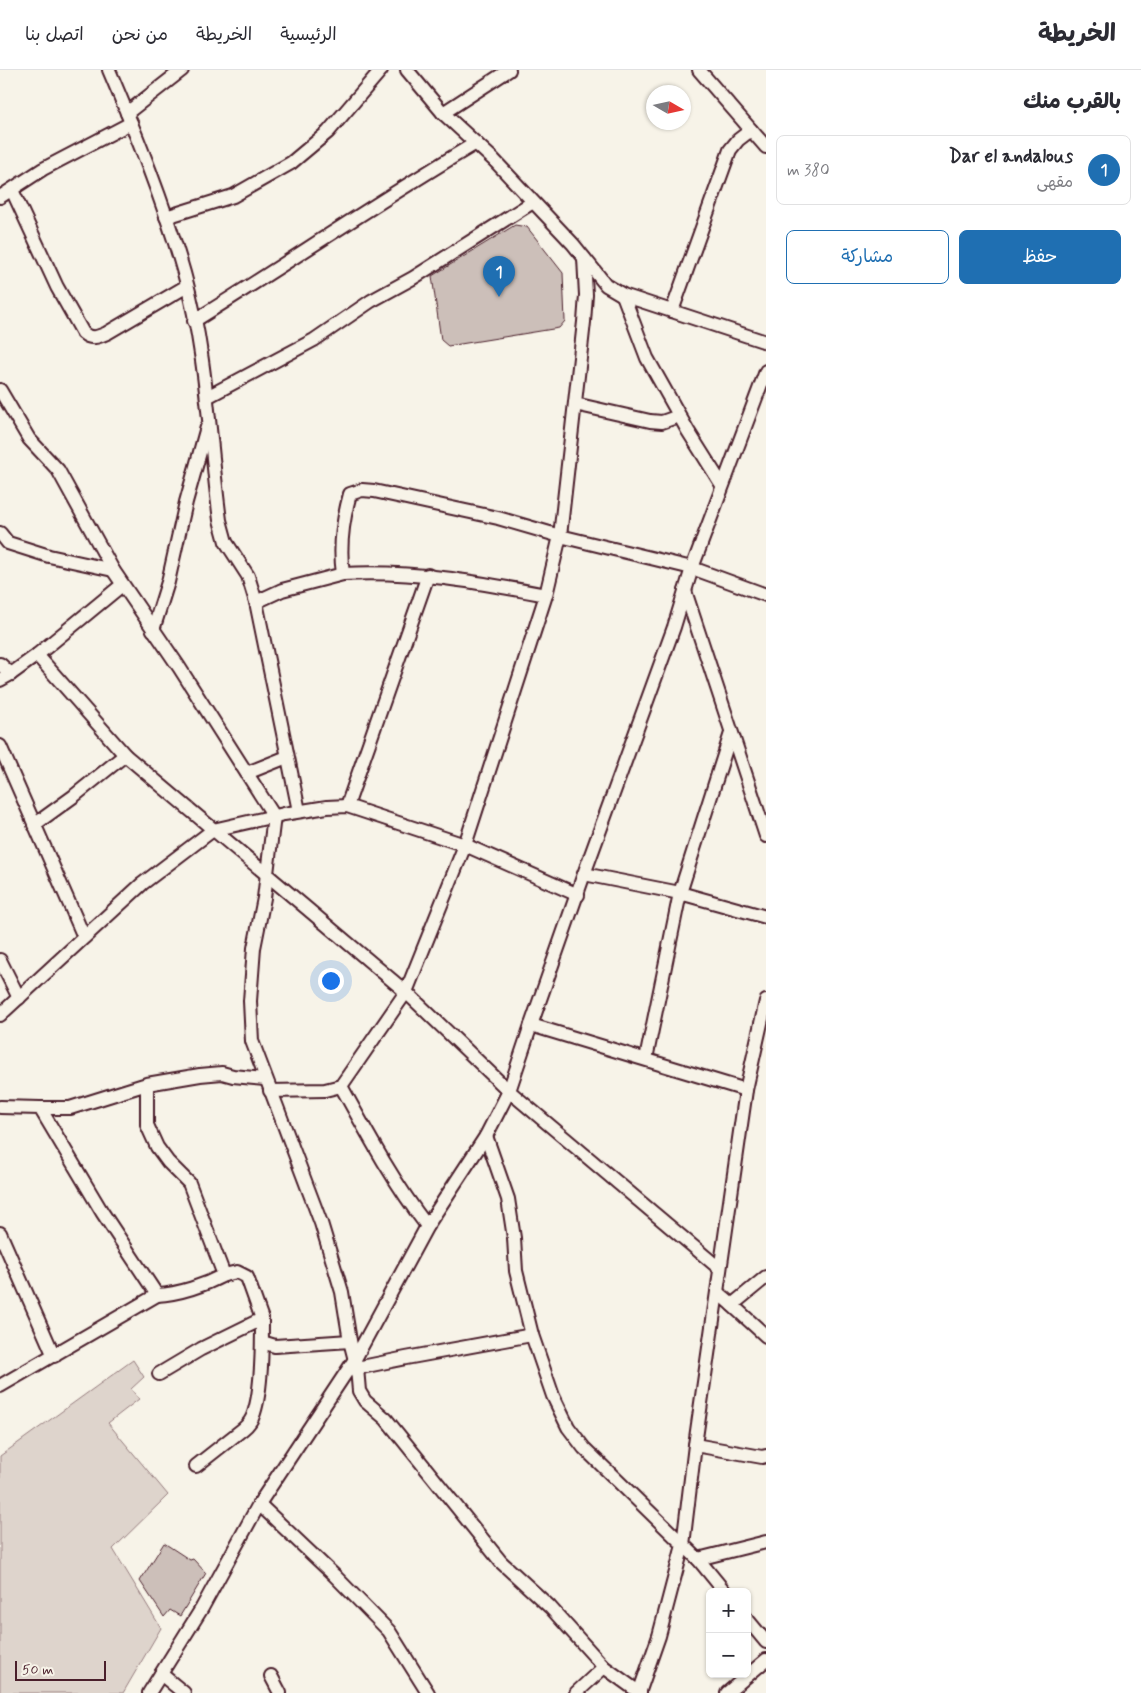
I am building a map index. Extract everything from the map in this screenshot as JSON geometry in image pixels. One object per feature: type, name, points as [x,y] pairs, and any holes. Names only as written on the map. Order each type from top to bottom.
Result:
[{"type":"street","points":[[109,70],[158,193],[187,286],[202,358],[220,520],[226,542],[248,576],[256,602],[287,757],[300,811]]},
{"type":"street","points":[[0,197],[129,118],[182,70]]},
{"type":"street","points":[[166,217],[233,196],[291,163],[328,132],[381,70]]},
{"type":"street","points":[[407,70],[443,113],[476,143],[533,202],[606,285],[622,295],[766,342]]},
{"type":"street","points":[[443,113],[509,70]]},
{"type":"street","points":[[699,70],[766,147]]},
{"type":"street","points":[[672,312],[730,150],[738,140],[751,130]]},
{"type":"street","points":[[194,321],[293,260],[413,180],[476,143]]},
{"type":"street","points":[[12,190],[57,287],[83,333],[88,337],[96,338],[107,333],[187,286]]},
{"type":"street","points":[[207,397],[314,340],[371,301],[413,278],[533,202]]},
{"type":"street","points":[[0,1107],[70,1108],[147,1084],[222,1073],[268,1085],[325,1090],[341,1086],[406,992],[465,846],[546,595],[560,536],[575,404],[586,296],[584,258]]},
{"type":"street","points":[[622,295],[648,358],[679,416],[722,485]]},
{"type":"street","points":[[149,1693],[202,1608],[259,1504],[356,1363],[427,1226],[486,1136],[509,1091],[584,874],[674,627],[692,568],[722,485],[761,399],[766,371]]},
{"type":"street","points":[[0,390],[29,439],[58,470],[122,585],[179,667],[274,816],[264,898],[254,948],[250,1001],[252,1041],[321,1223],[342,1292],[350,1341],[356,1363],[359,1391],[366,1401],[386,1419],[501,1562],[550,1607],[604,1667],[639,1693],[659,1636],[683,1546],[695,1445],[746,1090],[766,1001]]},
{"type":"street","points":[[575,404],[650,421],[662,422],[679,416]]},
{"type":"street","points":[[154,630],[209,420]]},
{"type":"street","points":[[343,574],[341,558],[344,518],[350,494],[362,490],[498,518],[560,536],[692,568],[766,595]]},
{"type":"street","points":[[0,533],[8,543],[49,556],[113,570]]},
{"type":"street","points":[[256,602],[282,590],[343,574],[389,572],[464,579],[546,595]]},
{"type":"street","points":[[347,806],[428,575]]},
{"type":"street","points":[[0,664],[6,677],[37,655],[122,585]]},
{"type":"street","points":[[685,591],[766,836]]},
{"type":"street","points":[[37,655],[125,755],[406,992],[509,1091],[720,1269]]},
{"type":"street","points":[[646,1059],[680,893],[731,733]]},
{"type":"street","points":[[0,746],[84,937]]},
{"type":"street","points":[[34,825],[125,755]]},
{"type":"street","points":[[247,773],[287,757]]},
{"type":"street","points":[[0,1014],[142,884],[213,830],[274,816],[327,807],[347,806],[465,846],[578,895]]},
{"type":"street","points":[[584,874],[680,893],[766,917]]},
{"type":"street","points":[[0,960],[19,998]]},
{"type":"street","points":[[531,1025],[746,1090]]},
{"type":"street","points":[[147,1084],[147,1125],[157,1147],[168,1162],[189,1183],[224,1274]]},
{"type":"street","points":[[341,1086],[374,1146],[408,1201],[427,1226]]},
{"type":"street","points":[[40,1108],[102,1212],[157,1296]]},
{"type":"street","points":[[486,1136],[508,1199],[514,1238],[516,1271],[532,1335],[553,1396],[568,1427],[584,1448],[698,1559],[722,1588]]},
{"type":"street","points":[[0,1233],[54,1356]]},
{"type":"street","points":[[0,1386],[157,1296],[167,1295],[211,1282],[224,1274],[236,1272],[247,1277],[262,1319],[262,1342],[254,1413],[249,1424],[196,1466]]},
{"type":"street","points":[[732,1305],[766,1277]]},
{"type":"street","points":[[717,1292],[766,1336]]},
{"type":"street","points":[[158,1374],[200,1349],[262,1319]]},
{"type":"street","points":[[356,1363],[406,1358],[532,1335]]},
{"type":"street","points":[[262,1342],[276,1346],[350,1341]]},
{"type":"street","points":[[695,1445],[762,1457],[766,1456]]},
{"type":"street","points":[[259,1504],[380,1621],[397,1642],[428,1693]]},
{"type":"street","points":[[698,1559],[766,1542]]},
{"type":"street","points":[[751,1624],[766,1642]]},
{"type":"street","points":[[727,1693],[766,1660]]},
{"type":"street","points":[[576,1693],[604,1667]]},
{"type":"street","points":[[161,1674],[184,1693]]},
{"type":"street","points":[[271,1676],[280,1693]]},
{"type":"shaded area","points":[[133,1360],[144,1377],[131,1389],[139,1399],[108,1423],[168,1495],[113,1549],[161,1628],[123,1693],[0,1693],[0,1456]]},
{"type":"building","points":[[515,225],[527,227],[563,273],[565,321],[559,328],[448,346],[441,340],[432,276]]},
{"type":"building","points":[[164,1543],[190,1560],[193,1559],[206,1573],[180,1616],[170,1610],[164,1617],[140,1581]]},
{"type":"place","name":"Dar el andalous","points":[[499,297]]}]
